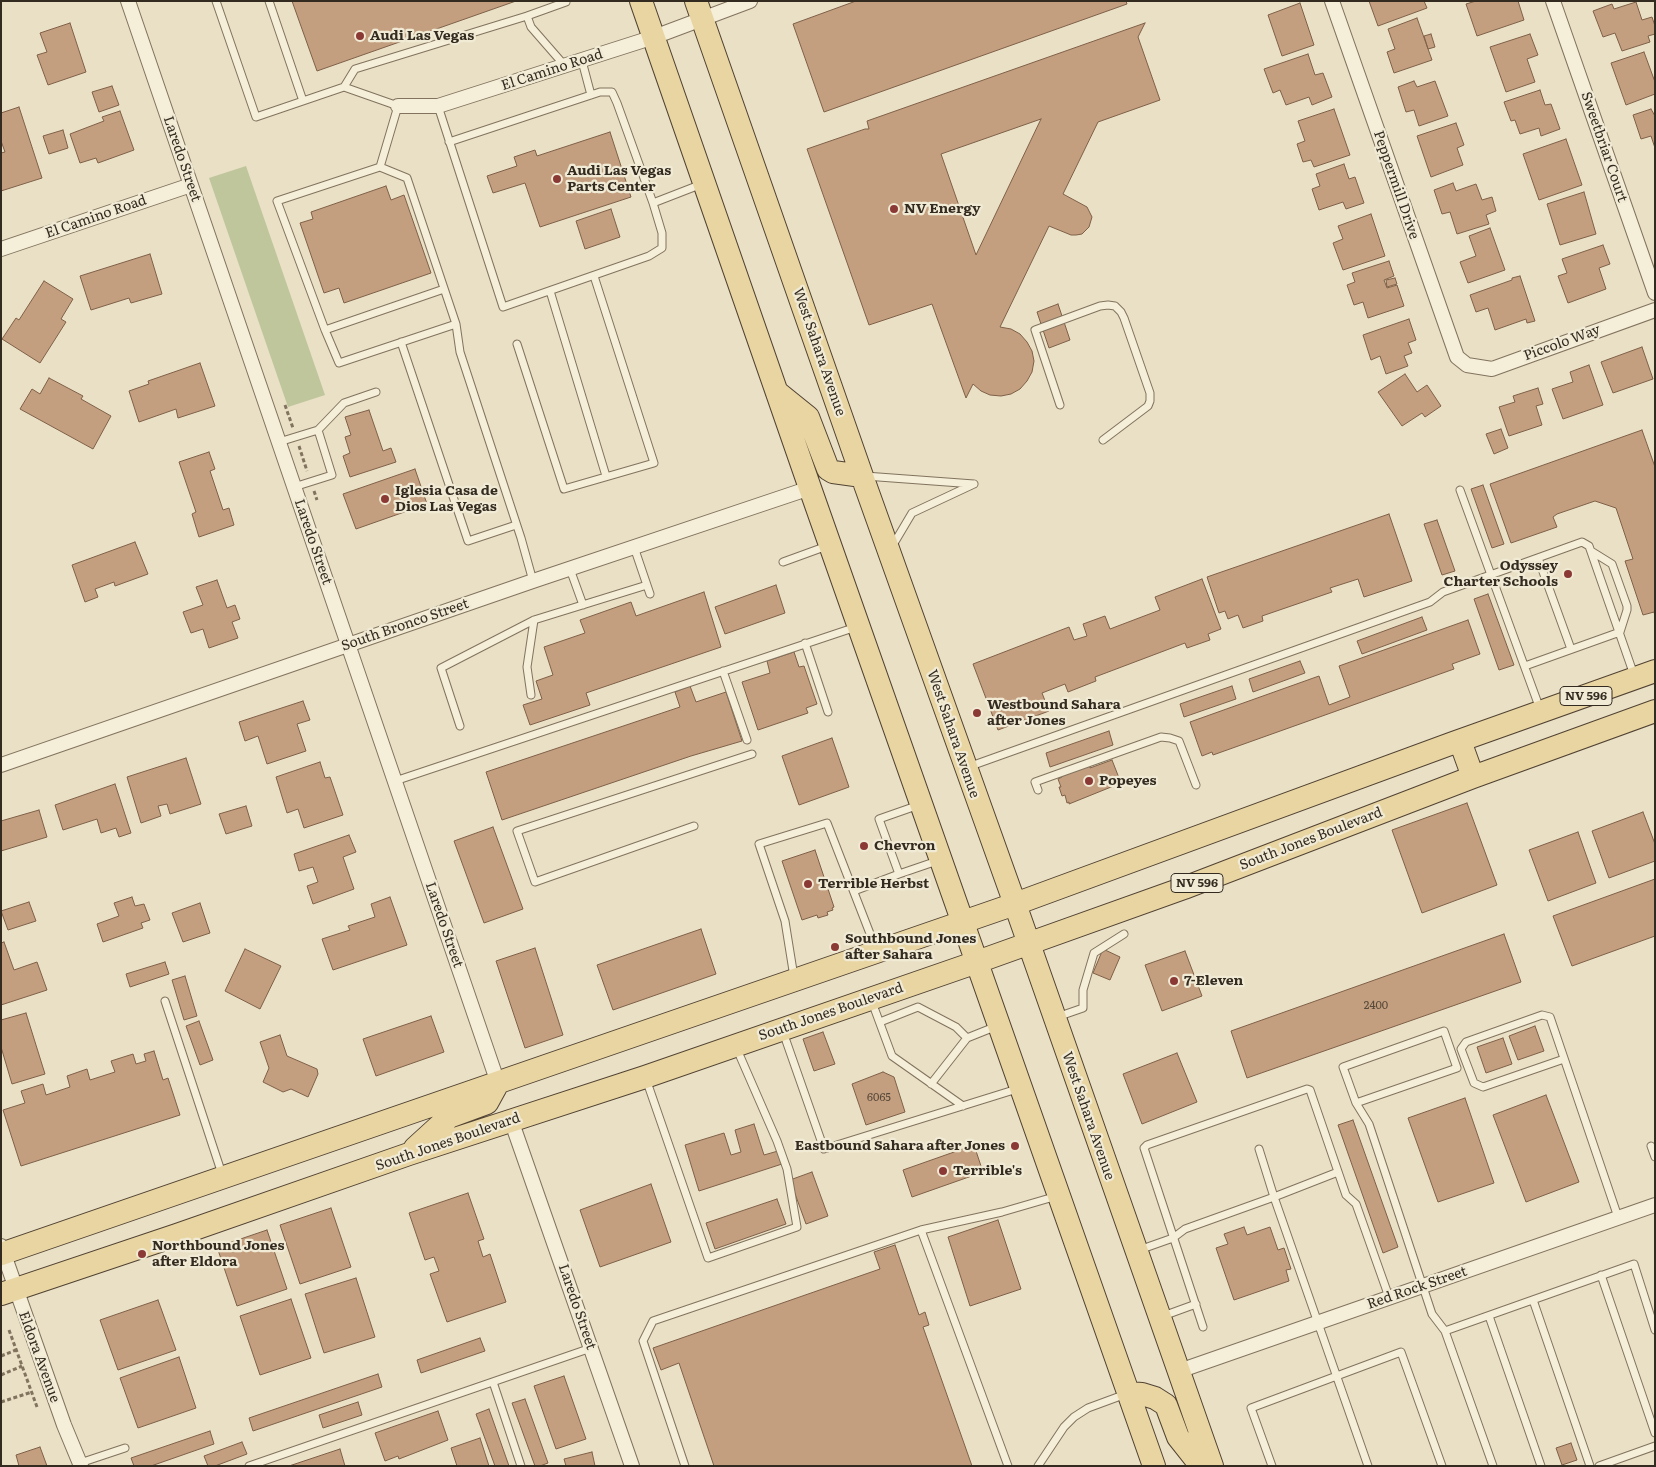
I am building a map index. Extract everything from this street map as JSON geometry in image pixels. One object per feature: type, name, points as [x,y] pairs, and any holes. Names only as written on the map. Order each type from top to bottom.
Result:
[{"type":"main road","points":[[641,1],[858,626],[1154,1466]]},
{"type":"main road","name":"West Sahara Avenue","points":[[699,11],[1212,1466]]},
{"type":"main road","points":[[777,392],[808,417],[828,469],[833,472],[862,476]]},
{"type":"main road","name":"NV 596","points":[[963,921],[1015,904],[1645,675]]},
{"type":"main road","name":"South Jones Boulevard","points":[[8,1292],[409,1154],[782,1030],[977,962],[1188,887],[1473,777],[1655,712]]},
{"type":"main road","points":[[1460,741],[1473,777]]},
{"type":"main road","points":[[2,1251],[498,1083],[963,921]]},
{"type":"main road","points":[[409,1154],[449,1117],[487,1103],[498,1083]]},
{"type":"main road","points":[[1128,1393],[1142,1394],[1155,1398],[1166,1405],[1178,1437],[1201,1466]]},
{"type":"street","name":"Laredo Street","points":[[128,1],[498,1083]]},
{"type":"street","name":"El Camino Road","points":[[398,106],[438,106],[654,37],[699,11],[750,1]]},
{"type":"street","name":"Peppermill Drive","points":[[1332,1],[1457,357],[1467,365]]},
{"type":"street","name":"Sweetbriar Court","points":[[1553,1],[1655,293]]},
{"type":"street","name":"El Camino Road","points":[[1,250],[191,185]]},
{"type":"street","name":"Piccolo Way","points":[[1467,365],[1492,369],[1655,310]]},
{"type":"street","name":"South Bronco Street","points":[[1,765],[533,581],[810,488]]},
{"type":"street","name":"Laredo Street","points":[[511,1120],[632,1466]]},
{"type":"street","name":"Red Rock Street","points":[[1179,1371],[1655,1205]]},
{"type":"street","name":"Eldora Avenue","points":[[2,1251],[8,1292],[81,1464]]},
{"type":"lane","points":[[216,1],[256,117],[344,87],[398,106],[380,167]]},
{"type":"lane","points":[[269,1],[303,101]]},
{"type":"lane","points":[[344,87],[355,69],[527,16],[565,1]]},
{"type":"lane","points":[[527,16],[531,27],[565,66]]},
{"type":"lane","points":[[582,61],[591,95]]},
{"type":"lane","points":[[438,106],[448,142],[503,307],[649,256],[662,248],[662,233],[654,203],[612,92],[600,92],[448,142]]},
{"type":"lane","points":[[456,324],[339,363],[277,201],[380,167],[407,178],[456,324],[460,352],[533,581]]},
{"type":"lane","points":[[654,203],[704,183]]},
{"type":"lane","points":[[517,344],[564,489],[654,463],[594,276]]},
{"type":"lane","points":[[325,330],[444,289]]},
{"type":"lane","points":[[550,291],[606,476]]},
{"type":"lane","points":[[1060,404],[1035,330],[1100,306],[1115,306],[1124,318],[1150,394],[1150,401],[1148,406],[1103,440]]},
{"type":"lane","points":[[401,342],[468,541],[516,525]]},
{"type":"lane","points":[[279,442],[318,430],[344,403],[376,392]]},
{"type":"lane","points":[[294,487],[332,475],[318,430]]},
{"type":"lane","points":[[862,476],[974,484],[912,513],[889,552]]},
{"type":"lane","points":[[1460,490],[1541,712]]},
{"type":"lane","points":[[965,768],[1430,602],[1443,592],[1582,542],[1589,546],[1620,632],[1645,675]]},
{"type":"lane","points":[[783,562],[830,545]]},
{"type":"lane","points":[[634,547],[650,594]]},
{"type":"lane","points":[[1591,551],[1612,564],[1627,606],[1620,632]]},
{"type":"lane","points":[[1538,558],[1572,650]]},
{"type":"lane","points":[[570,569],[583,605]]},
{"type":"lane","points":[[460,726],[441,668],[534,620],[647,586]]},
{"type":"lane","points":[[531,695],[527,667],[534,620]]},
{"type":"lane","points":[[395,781],[858,626]]},
{"type":"lane","points":[[1525,666],[1620,632]]},
{"type":"lane","points":[[805,643],[828,712]]},
{"type":"lane","points":[[723,671],[748,740]]},
{"type":"lane","points":[[1038,790],[1035,782],[1161,737],[1178,741],[1196,785]]},
{"type":"lane","points":[[694,826],[535,882],[517,831],[752,754]]},
{"type":"lane","points":[[899,874],[879,819],[922,804]]},
{"type":"lane","points":[[794,980],[785,921],[759,844],[827,822],[877,951]]},
{"type":"lane","points":[[854,891],[941,859]]},
{"type":"lane","points":[[1054,1018],[1083,1008],[1083,990],[1094,953],[1124,934]]},
{"type":"lane","points":[[871,998],[892,1056],[963,1106]]},
{"type":"lane","points":[[164,1001],[223,1177]]},
{"type":"lane","points":[[880,1022],[918,1007],[956,1027],[967,1038]]},
{"type":"lane","points":[[1564,1059],[1483,1088],[1474,1083],[1461,1049],[1466,1042],[1542,1014],[1550,1017],[1618,1217]]},
{"type":"lane","points":[[931,1084],[967,1038],[999,1025]]},
{"type":"lane","points":[[782,1030],[824,1149],[1021,1087]]},
{"type":"lane","points":[[1356,1103],[1457,1068],[1444,1031],[1343,1067],[1356,1103],[1368,1124],[1432,1314],[1445,1331],[1493,1466]]},
{"type":"lane","points":[[645,1076],[708,1258],[797,1227],[787,1169],[777,1141],[735,1045]]},
{"type":"lane","points":[[1203,1326],[1144,1150],[1147,1145],[1307,1088],[1310,1090],[1346,1195],[1356,1204],[1389,1297]]},
{"type":"lane","points":[[1651,1146],[1655,1158]]},
{"type":"lane","points":[[1258,1149],[1368,1466]]},
{"type":"lane","points":[[1136,1251],[1173,1238],[1185,1229],[1338,1172]]},
{"type":"lane","points":[[685,1466],[643,1341],[653,1321],[921,1230],[1002,1212],[1059,1195]]},
{"type":"lane","points":[[921,1230],[1008,1466]]},
{"type":"lane","points":[[1445,1331],[1634,1264],[1655,1330]]},
{"type":"lane","points":[[1601,1275],[1655,1433]]},
{"type":"lane","points":[[1533,1300],[1590,1466]]},
{"type":"lane","points":[[1159,1317],[1196,1304]]},
{"type":"lane","points":[[1489,1316],[1540,1466]]},
{"type":"lane","points":[[249,1466],[591,1348]]},
{"type":"lane","points":[[1272,1466],[1251,1408],[1401,1352],[1442,1466]]},
{"type":"lane","points":[[493,1382],[521,1466]]},
{"type":"lane","points":[[1038,1466],[1064,1427],[1074,1417],[1088,1408],[1128,1393]]},
{"type":"lane","points":[[1599,1466],[1655,1446]]},
{"type":"lane","points":[[81,1464],[125,1448]]},
{"type":"path","points":[[285,405],[317,500]]},
{"type":"path","points":[[9,1330],[37,1407]]},
{"type":"path","points":[[1,1356],[16,1350]]},
{"type":"path","points":[[1,1375],[22,1366]]},
{"type":"path","points":[[1,1402],[32,1392]]},
{"type":"green space","points":[[246,166],[325,395],[288,407],[209,178]]},
{"type":"building","name":"Audi Las Vegas","points":[[292,1],[516,1],[317,71]]},
{"type":"building","points":[[856,1],[1126,1],[1127,4],[824,112],[793,24]]},
{"type":"building","points":[[1369,1],[1424,1],[1427,8],[1378,26]]},
{"type":"building","points":[[1476,1],[1518,1],[1524,20],[1477,36],[1466,4]]},
{"type":"building","points":[[1636,2],[1642,20],[1652,17],[1655,34],[1648,36],[1650,42],[1622,51],[1615,33],[1603,37],[1593,11],[1612,4],[1614,9]]},
{"type":"building","points":[[1300,3],[1314,45],[1282,56],[1268,15]]},
{"type":"building","points":[[1417,18],[1432,60],[1394,73],[1387,52],[1395,49],[1388,29]]},
{"type":"building","points":[[70,23],[86,72],[48,85],[37,55],[47,52],[40,33]]},
{"type":"building","name":"NV Energy","points":[[1145,23],[1138,37],[1160,100],[1098,122],[1063,194],[1087,207],[1092,217],[1089,227],[1082,234],[1071,235],[1049,226],[1000,327],[1011,329],[1020,334],[1032,351],[1034,361],[1032,372],[1027,381],[1020,389],[1011,394],[1001,396],[990,395],[981,391],[973,384],[966,398],[932,304],[869,325],[807,149],[869,129],[867,121]],"holes":[[[1041,119],[976,255],[941,154]]]},
{"type":"building","points":[[1431,34],[1435,47],[1428,49],[1424,36]]},
{"type":"building","points":[[1530,34],[1538,55],[1527,59],[1535,82],[1506,92],[1490,47]]},
{"type":"building","points":[[1644,52],[1655,82],[1655,94],[1626,105],[1611,63]]},
{"type":"building","points":[[1308,54],[1315,75],[1323,73],[1332,97],[1312,105],[1309,97],[1286,105],[1280,90],[1273,93],[1264,69]]},
{"type":"building","points":[[1414,81],[1417,87],[1435,81],[1448,116],[1419,126],[1414,110],[1406,112],[1398,87]]},
{"type":"building","points":[[112,86],[119,105],[99,112],[92,92]]},
{"type":"building","points":[[1540,90],[1545,105],[1551,104],[1560,129],[1541,136],[1539,128],[1520,134],[1515,120],[1511,121],[1504,102]]},
{"type":"building","points":[[19,107],[42,178],[1,191],[1,153],[5,152],[1,141],[1,113]]},
{"type":"building","points":[[1334,109],[1350,155],[1314,167],[1311,160],[1303,162],[1297,144],[1305,141],[1298,121]]},
{"type":"building","points":[[1651,109],[1655,116],[1655,148],[1651,136],[1641,139],[1633,115]]},
{"type":"building","points":[[120,111],[134,150],[98,163],[96,158],[80,163],[70,134],[104,121],[102,117]]},
{"type":"building","points":[[1456,123],[1464,145],[1457,148],[1463,165],[1431,177],[1417,136]]},
{"type":"building","points":[[63,130],[68,148],[49,154],[43,136]]},
{"type":"building","name":"Audi Las Vegas Parts Center","points":[[610,132],[631,197],[540,227],[525,183],[493,193],[487,176],[517,166],[514,157],[535,150],[537,156]]},
{"type":"building","points":[[1566,139],[1582,185],[1539,200],[1523,154]]},
{"type":"building","points":[[1344,164],[1349,179],[1355,177],[1364,203],[1346,209],[1343,202],[1319,210],[1312,189],[1320,186],[1316,174]]},
{"type":"building","points":[[1453,183],[1456,191],[1476,184],[1482,200],[1492,197],[1496,211],[1486,215],[1489,224],[1457,234],[1450,212],[1442,214],[1434,190]]},
{"type":"building","points":[[386,186],[391,200],[404,195],[431,273],[344,303],[339,288],[324,293],[300,223],[313,219],[311,212]]},
{"type":"building","points":[[1584,192],[1596,234],[1560,245],[1547,204]]},
{"type":"building","points":[[611,209],[620,237],[585,249],[576,221]]},
{"type":"building","points":[[1371,214],[1385,256],[1343,270],[1333,243],[1343,239],[1338,226]]},
{"type":"building","points":[[1490,228],[1505,270],[1468,283],[1460,262],[1476,256],[1469,236]]},
{"type":"building","points":[[1603,245],[1610,264],[1599,268],[1606,289],[1568,303],[1558,276],[1567,273],[1562,259]]},
{"type":"building","points":[[150,254],[162,294],[131,303],[129,298],[91,310],[80,276]]},
{"type":"building","points":[[1389,261],[1394,276],[1384,280],[1387,288],[1397,285],[1404,306],[1368,318],[1363,302],[1354,305],[1347,285],[1355,282],[1352,273]]},
{"type":"building","points":[[1520,276],[1535,321],[1527,323],[1526,319],[1495,330],[1488,308],[1476,312],[1470,295]]},
{"type":"building","points":[[1395,278],[1397,284],[1387,287],[1386,280]]},
{"type":"building","points":[[44,281],[73,299],[61,319],[66,322],[40,363],[2,339],[16,318],[19,320]]},
{"type":"building","points":[[1058,304],[1070,340],[1049,348],[1037,312]]},
{"type":"building","points":[[1409,319],[1416,340],[1408,343],[1412,353],[1404,356],[1408,366],[1386,374],[1380,356],[1371,360],[1363,335]]},
{"type":"building","points":[[1642,347],[1653,379],[1613,393],[1601,362]]},
{"type":"building","points":[[200,363],[215,406],[178,418],[176,409],[139,422],[129,391],[149,384],[148,381]]},
{"type":"building","points":[[1589,365],[1603,405],[1563,419],[1552,389],[1573,382],[1570,372]]},
{"type":"building","points":[[1405,374],[1417,392],[1427,385],[1441,406],[1425,417],[1422,413],[1402,426],[1378,392]]},
{"type":"building","points":[[49,378],[83,396],[81,399],[111,416],[93,449],[20,409],[32,389],[40,394]]},
{"type":"building","points":[[1538,388],[1543,404],[1536,406],[1542,425],[1509,436],[1499,407],[1515,402],[1513,396]]},
{"type":"building","points":[[369,410],[383,451],[391,448],[396,462],[350,477],[343,456],[350,453],[345,437],[351,435],[345,417]]},
{"type":"building","points":[[1501,429],[1508,448],[1494,454],[1486,434]]},
{"type":"building","points":[[1642,430],[1655,467],[1655,616],[1654,612],[1643,615],[1625,561],[1633,559],[1616,508],[1595,501],[1557,514],[1553,517],[1557,527],[1511,543],[1490,484]]},
{"type":"building","points":[[209,452],[215,469],[210,471],[223,510],[229,508],[234,525],[199,537],[192,514],[196,512],[179,462]]},
{"type":"building","name":"Iglesia Casa de Dios Las Vegas","points":[[415,469],[427,504],[356,529],[343,494]]},
{"type":"building","points":[[1483,485],[1504,544],[1492,548],[1471,489]]},
{"type":"building","points":[[1389,514],[1412,581],[1364,597],[1358,579],[1330,588],[1332,592],[1262,616],[1263,621],[1243,628],[1238,615],[1228,619],[1225,611],[1219,613],[1207,577]]},
{"type":"building","points":[[1437,520],[1455,571],[1442,575],[1424,524]]},
{"type":"building","points":[[135,542],[148,574],[115,586],[114,582],[95,589],[98,597],[85,602],[72,565]]},
{"type":"building","points":[[1202,579],[1221,629],[1208,634],[1210,640],[1187,648],[1185,643],[1095,677],[1096,681],[1068,692],[1065,684],[1042,693],[1049,711],[998,730],[973,664],[1069,627],[1074,640],[1087,636],[1083,624],[1105,616],[1110,629],[1160,610],[1155,597]]},
{"type":"building","points":[[217,580],[227,608],[235,605],[240,619],[232,622],[238,638],[209,648],[203,629],[191,633],[183,612],[203,605],[196,587]]},
{"type":"building","points":[[776,585],[785,613],[725,634],[715,607]]},
{"type":"building","points":[[704,592],[721,647],[586,693],[590,705],[530,725],[523,705],[542,699],[536,681],[553,675],[544,647],[585,633],[580,620],[631,602],[636,616]]},
{"type":"building","points":[[1488,594],[1514,665],[1499,670],[1474,599]]},
{"type":"building","points":[[1422,617],[1427,630],[1362,654],[1357,641]]},
{"type":"building","points":[[1468,620],[1480,654],[1452,664],[1454,669],[1213,755],[1212,752],[1202,756],[1190,722],[1319,676],[1329,705],[1350,697],[1339,666]]},
{"type":"building","points":[[794,652],[799,667],[804,666],[817,704],[806,708],[808,713],[758,730],[742,682],[770,673],[767,661]]},
{"type":"building","points":[[1300,661],[1305,673],[1253,692],[1249,679]]},
{"type":"building","points":[[690,686],[696,702],[726,692],[742,741],[691,756],[502,820],[486,772],[680,707],[675,692]]},
{"type":"building","points":[[1232,686],[1236,699],[1184,717],[1180,704]]},
{"type":"building","points":[[303,701],[310,720],[297,724],[306,751],[267,764],[258,736],[245,741],[239,722]]},
{"type":"building","points":[[1109,731],[1113,745],[1050,767],[1046,753]]},
{"type":"building","points":[[832,738],[849,787],[799,805],[782,756]]},
{"type":"building","points":[[186,758],[201,804],[170,814],[167,804],[158,806],[161,816],[141,823],[127,777]]},
{"type":"building","name":"Popeyes","points":[[1112,760],[1121,783],[1069,804],[1069,802],[1067,803],[1065,795],[1062,796],[1059,787],[1061,787],[1058,779],[1062,777],[1061,774],[1090,765],[1090,768]]},
{"type":"building","points":[[320,762],[325,778],[330,777],[343,815],[304,828],[298,809],[287,813],[276,777]]},
{"type":"building","points":[[115,784],[131,833],[119,837],[116,828],[101,833],[97,819],[63,830],[55,805]]},
{"type":"building","points":[[1467,803],[1497,885],[1422,913],[1392,830]]},
{"type":"building","points":[[246,806],[252,826],[226,834],[219,814]]},
{"type":"building","points":[[39,810],[47,837],[1,851],[1,821]]},
{"type":"building","points":[[1643,812],[1655,844],[1655,861],[1609,878],[1592,831]]},
{"type":"building","points":[[493,827],[523,909],[484,923],[454,841]]},
{"type":"building","points":[[1578,832],[1596,883],[1548,901],[1529,850]]},
{"type":"building","points":[[349,835],[356,852],[343,857],[354,889],[313,904],[307,886],[318,882],[313,867],[299,871],[294,854]]},
{"type":"building","name":"Terrible Herbst","points":[[815,850],[834,907],[832,908],[833,910],[827,912],[828,915],[818,918],[817,915],[802,920],[782,861]]},
{"type":"building","points":[[1655,879],[1655,936],[1572,966],[1553,916]]},
{"type":"building","points":[[132,897],[135,906],[144,904],[150,920],[141,923],[143,928],[103,942],[97,924],[119,916],[114,903]]},
{"type":"building","points":[[390,897],[407,945],[333,970],[322,939],[350,930],[348,926],[375,917],[371,904]]},
{"type":"building","points":[[29,902],[36,921],[8,930],[1,911]]},
{"type":"building","points":[[200,903],[210,933],[183,942],[172,913]]},
{"type":"building","points":[[701,929],[716,974],[613,1010],[597,965]]},
{"type":"building","points":[[1504,934],[1521,982],[1247,1078],[1231,1031]]},
{"type":"building","points":[[4,942],[14,970],[37,962],[47,990],[1,1005],[1,943]]},
{"type":"building","points":[[535,948],[563,1035],[525,1048],[496,961]]},
{"type":"building","points":[[245,949],[281,966],[260,1009],[225,991]]},
{"type":"building","points":[[1103,949],[1120,957],[1110,980],[1093,973]]},
{"type":"building","name":"7-Eleven","points":[[1185,951],[1202,996],[1162,1011],[1145,965]]},
{"type":"building","points":[[165,962],[169,974],[130,987],[126,974]]},
{"type":"building","points":[[185,976],[197,1016],[184,1020],[172,980]]},
{"type":"building","points":[[26,1013],[45,1074],[12,1084],[1,1047],[1,1020]]},
{"type":"building","points":[[431,1016],[444,1052],[376,1076],[363,1039]]},
{"type":"building","points":[[199,1021],[213,1060],[200,1065],[186,1026]]},
{"type":"building","points":[[1535,1026],[1544,1051],[1518,1060],[1509,1036]]},
{"type":"building","points":[[823,1032],[835,1064],[814,1071],[803,1039]]},
{"type":"building","points":[[280,1035],[287,1056],[317,1069],[318,1074],[308,1097],[291,1089],[283,1092],[263,1082],[269,1068],[260,1042]]},
{"type":"building","points":[[1503,1038],[1512,1064],[1486,1073],[1477,1047]]},
{"type":"building","points":[[154,1051],[163,1080],[168,1078],[180,1115],[21,1166],[3,1110],[25,1103],[21,1091],[43,1084],[46,1095],[70,1087],[67,1076],[87,1069],[90,1080],[115,1072],[111,1061],[133,1054],[136,1064],[146,1061],[144,1054]]},
{"type":"building","points":[[1177,1053],[1197,1102],[1142,1124],[1123,1074]]},
{"type":"building","points":[[883,1072],[894,1077],[905,1112],[866,1125],[852,1084]]},
{"type":"building","points":[[1546,1095],[1579,1182],[1526,1202],[1493,1115]]},
{"type":"building","points":[[1465,1098],[1494,1183],[1438,1202],[1408,1118]]},
{"type":"building","points":[[1353,1120],[1398,1247],[1383,1253],[1338,1125]]},
{"type":"building","points":[[754,1124],[764,1155],[778,1151],[782,1164],[699,1191],[685,1145],[724,1133],[731,1155],[741,1152],[735,1130]]},
{"type":"building","name":"Terrible's","points":[[974,1145],[983,1172],[912,1197],[903,1170]]},
{"type":"building","points":[[812,1172],[828,1216],[806,1224],[790,1180]]},
{"type":"building","points":[[651,1184],[671,1242],[600,1267],[580,1210]]},
{"type":"building","points":[[468,1193],[484,1239],[478,1241],[483,1257],[490,1254],[506,1302],[447,1322],[430,1274],[439,1271],[434,1257],[425,1260],[409,1213]]},
{"type":"building","points":[[777,1199],[786,1224],[715,1249],[706,1223]]},
{"type":"building","points":[[331,1208],[351,1267],[300,1284],[280,1225]]},
{"type":"building","points":[[998,1220],[1021,1289],[970,1306],[948,1237]]},
{"type":"building","points":[[1244,1227],[1247,1235],[1270,1227],[1278,1250],[1284,1248],[1291,1269],[1286,1270],[1289,1281],[1234,1300],[1216,1248],[1228,1244],[1224,1234]]},
{"type":"building","points":[[267,1230],[287,1289],[237,1306],[217,1247]]},
{"type":"building","points":[[895,1245],[919,1315],[925,1312],[929,1325],[923,1327],[972,1466],[714,1466],[679,1363],[661,1370],[653,1348],[880,1269],[874,1252]]},
{"type":"building","points":[[356,1278],[375,1337],[324,1353],[305,1294]]},
{"type":"building","points":[[291,1299],[311,1358],[260,1375],[240,1316]]},
{"type":"building","points":[[158,1300],[176,1350],[118,1370],[100,1320]]},
{"type":"building","points":[[480,1338],[485,1351],[421,1373],[417,1360]]},
{"type":"building","points":[[179,1357],[196,1408],[138,1428],[120,1378]]},
{"type":"building","points":[[378,1374],[382,1387],[253,1431],[249,1418]]},
{"type":"building","points":[[564,1376],[586,1439],[556,1449],[534,1386]]},
{"type":"building","points":[[525,1399],[548,1463],[540,1466],[535,1466],[512,1403]]},
{"type":"building","points":[[358,1402],[362,1415],[323,1428],[319,1415]]},
{"type":"building","points":[[489,1409],[509,1466],[495,1466],[476,1414]]},
{"type":"building","points":[[438,1411],[448,1440],[399,1459],[398,1456],[385,1461],[375,1433]]},
{"type":"building","points":[[210,1431],[214,1444],[151,1466],[134,1466],[131,1458]]},
{"type":"building","points":[[480,1438],[489,1466],[457,1466],[451,1448]]},
{"type":"building","points":[[242,1442],[247,1454],[215,1466],[208,1466],[204,1456]]},
{"type":"building","points":[[1571,1443],[1577,1460],[1562,1465],[1556,1448]]},
{"type":"building","points":[[40,1447],[47,1466],[19,1466],[16,1455]]},
{"type":"building","points":[[340,1449],[345,1466],[289,1466]]},
{"type":"building","points":[[592,1452],[595,1466],[566,1466],[564,1459]]},
{"type":"place","name":"Audi Las Vegas","points":[[360,36]]},
{"type":"place","name":"Audi Las Vegas Parts Center","points":[[557,179]]},
{"type":"place","name":"NV Energy","points":[[894,209]]},
{"type":"place","name":"Iglesia Casa de Dios Las Vegas","points":[[385,499]]},
{"type":"place","name":"Odyssey Charter Schools","points":[[1568,574]]},
{"type":"place","name":"Westbound Sahara after Jones","points":[[977,713]]},
{"type":"place","name":"Popeyes","points":[[1089,781]]},
{"type":"place","name":"Chevron","points":[[864,846]]},
{"type":"place","name":"Terrible Herbst","points":[[808,884]]},
{"type":"place","name":"Southbound Jones after Sahara","points":[[835,947]]},
{"type":"place","name":"7-Eleven","points":[[1174,981]]},
{"type":"place","name":"Eastbound Sahara after Jones","points":[[1015,1146]]},
{"type":"place","name":"Terrible's","points":[[943,1171]]},
{"type":"place","name":"Northbound Jones after Eldora","points":[[142,1254]]}]
